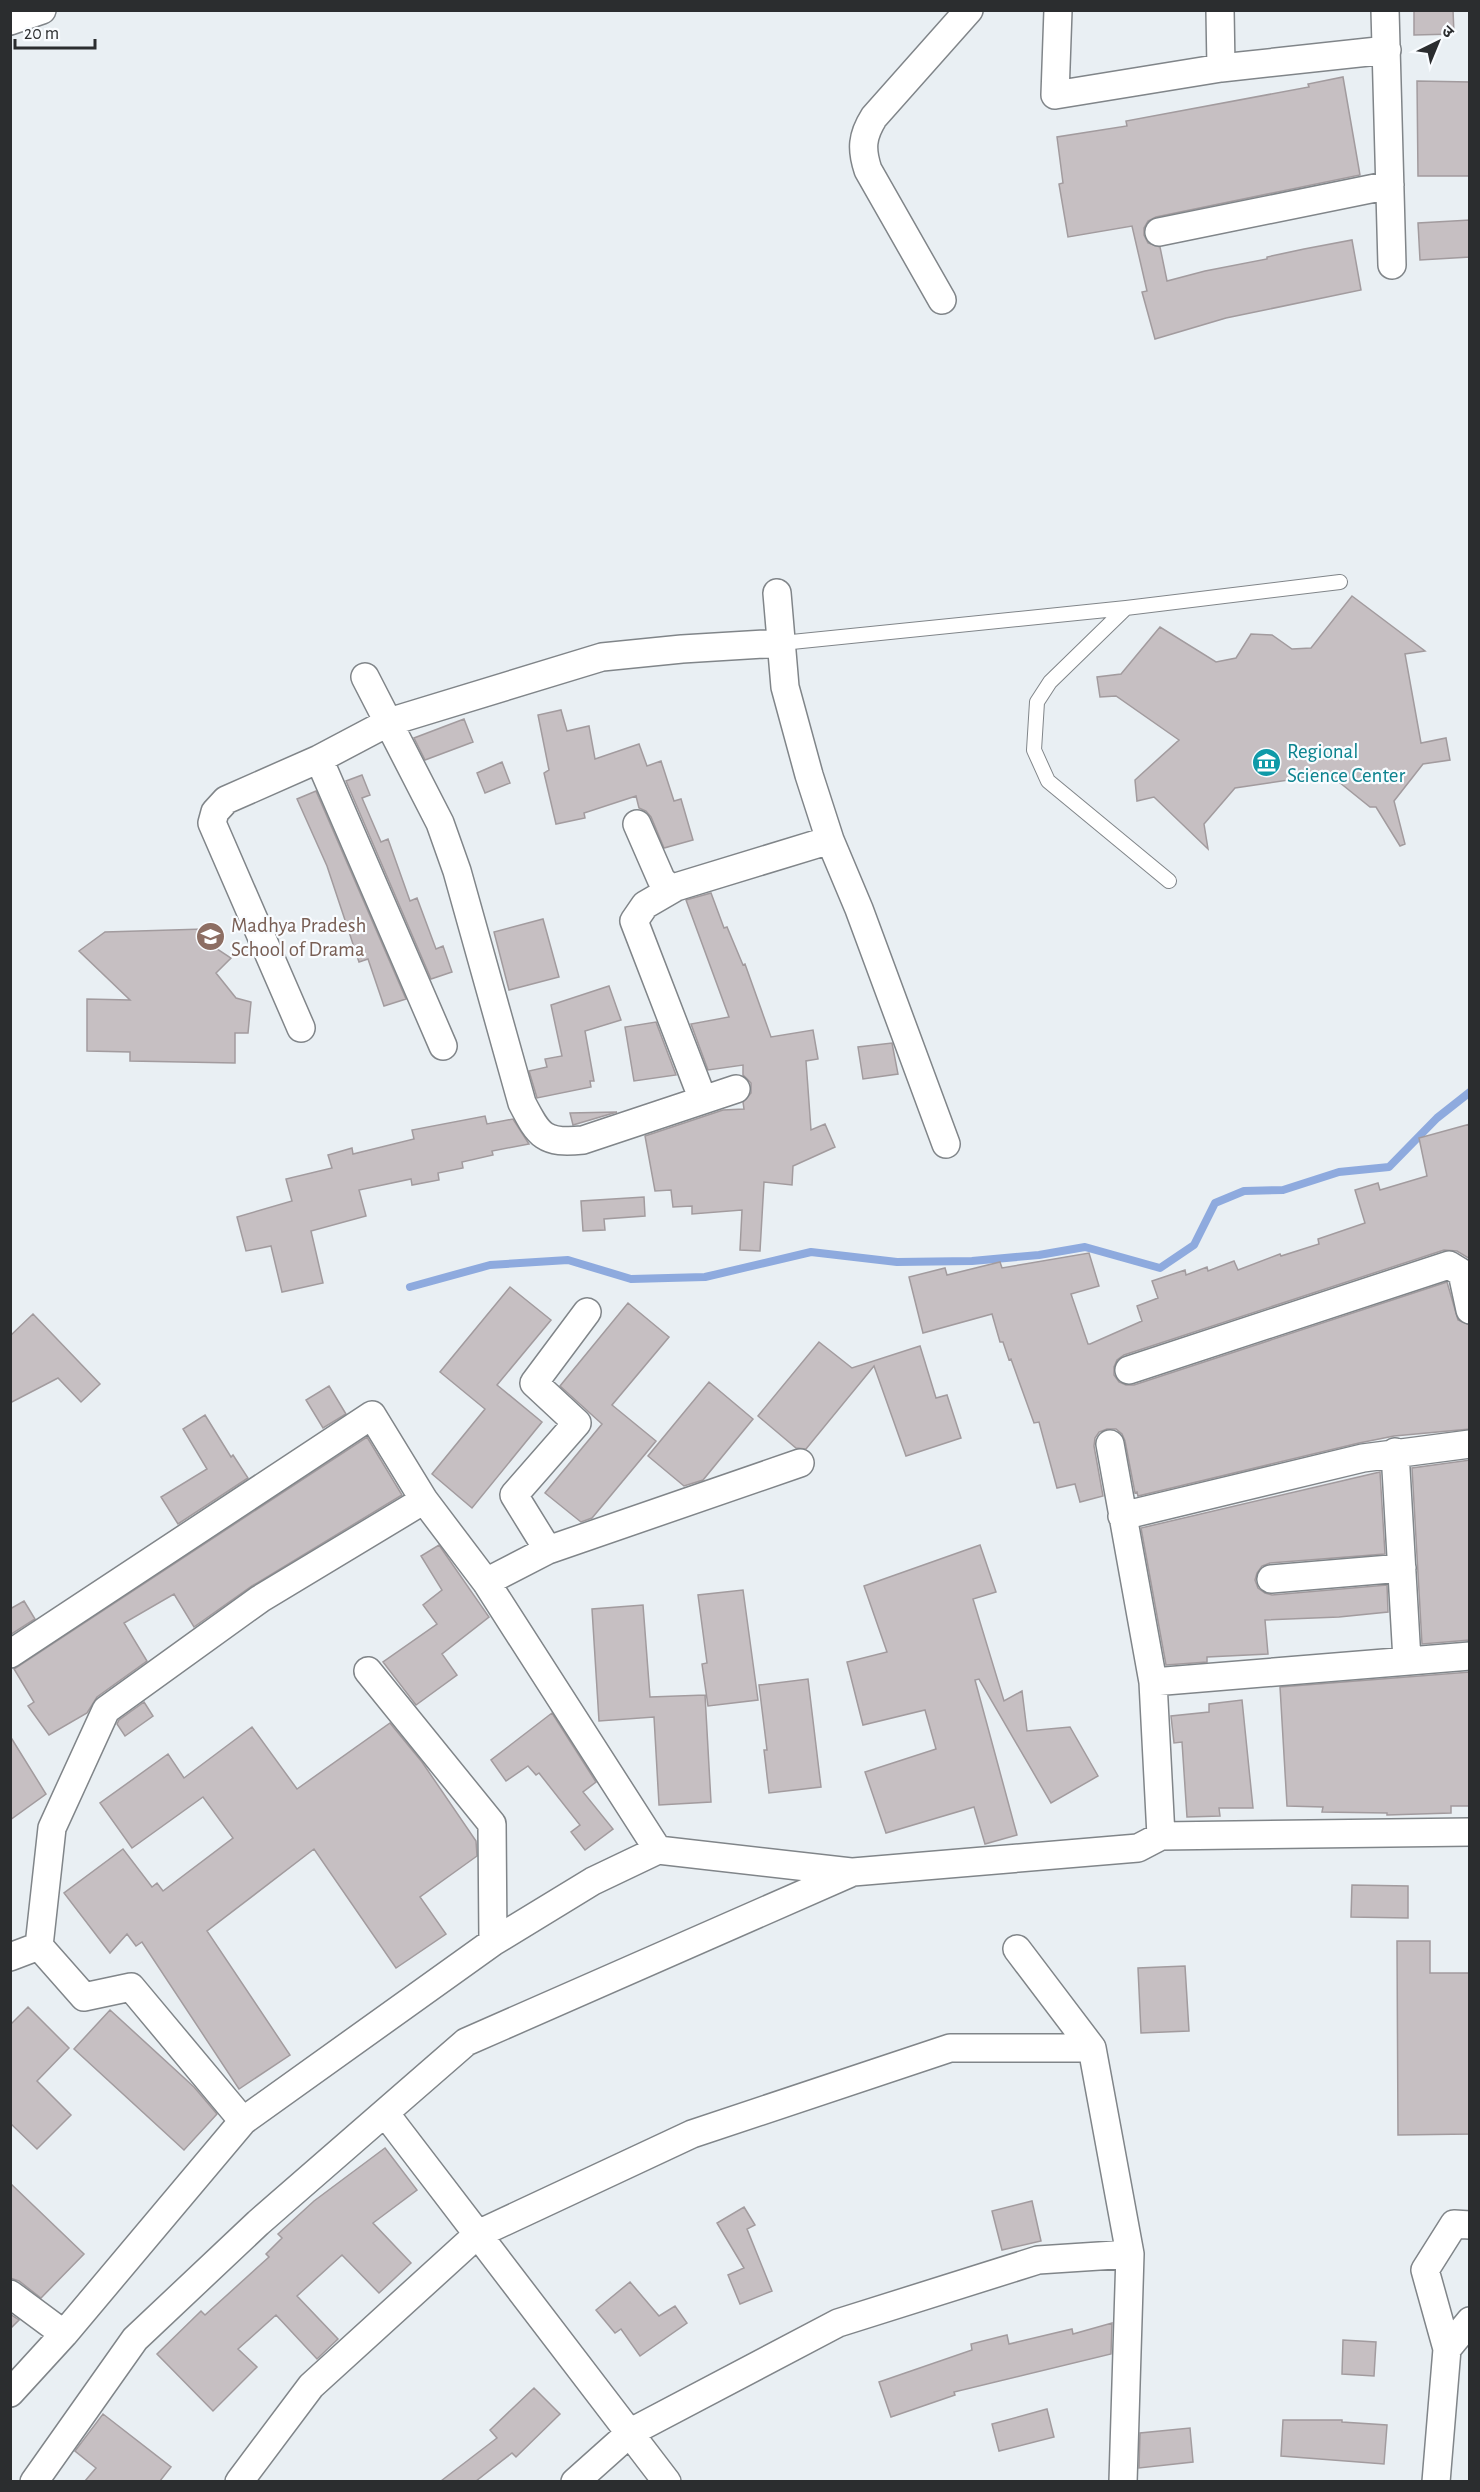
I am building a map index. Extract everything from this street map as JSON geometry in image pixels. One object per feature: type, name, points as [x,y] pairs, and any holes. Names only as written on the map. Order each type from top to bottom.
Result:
[{"type":"street","points":[[10,21],[42,10]]},
{"type":"street","points":[[942,300],[868,170],[862,154],[864,132],[874,117],[969,10]]},
{"type":"street","points":[[1058,10],[1055,95],[1221,68],[1387,50]]},
{"type":"street","points":[[1220,10],[1221,68]]},
{"type":"street","points":[[1385,10],[1392,265]]},
{"type":"street","points":[[1159,232],[1390,185]]},
{"type":"street","points":[[777,592],[785,687],[809,775],[830,840],[859,909],[946,1144]]},
{"type":"street","points":[[301,1029],[212,823],[215,812],[226,800],[319,759],[389,722],[602,657],[782,643]]},
{"type":"street","points":[[365,677],[440,823],[457,871],[522,1103],[534,1126],[545,1136],[559,1143],[583,1140],[736,1089]]},
{"type":"street","points":[[319,759],[443,1046]]},
{"type":"street","points":[[638,824],[661,879],[668,887],[676,887]]},
{"type":"street","points":[[703,1100],[634,921],[645,905],[676,887],[830,840]]},
{"type":"street","points":[[1129,1370],[1449,1265],[1462,1273],[1470,1310]]},
{"type":"street","points":[[548,1550],[514,1495],[577,1423],[534,1383],[587,1312]]},
{"type":"street","points":[[10,1654],[372,1415],[424,1500],[486,1582],[658,1850]]},
{"type":"street","points":[[1110,1444],[1153,1682],[1161,1836]]},
{"type":"street","points":[[1122,1516],[1395,1452],[1470,1444]]},
{"type":"street","points":[[1395,1452],[1407,1660]]},
{"type":"street","points":[[486,1582],[548,1550],[800,1462]]},
{"type":"street","points":[[243,2121],[131,1987],[84,1997],[39,1946],[52,1828],[106,1710],[260,1599],[424,1500]]},
{"type":"street","points":[[1271,1579],[1402,1568]]},
{"type":"street","points":[[1153,1682],[1470,1656]]},
{"type":"street","points":[[368,1671],[492,1824],[493,1942]]},
{"type":"street","points":[[10,2393],[64,2334],[243,2121],[493,1942],[593,1881],[658,1850],[853,1872],[1138,1848],[1161,1836],[1470,1833]]},
{"type":"street","points":[[43,2478],[135,2339],[258,2223],[466,2042],[853,1872]]},
{"type":"street","points":[[10,1957],[39,1946]]},
{"type":"street","points":[[1017,1949],[1092,2048],[1130,2254],[1123,2481]]},
{"type":"street","points":[[240,2481],[311,2386],[478,2234],[692,2134],[950,2048],[1092,2048]]},
{"type":"street","points":[[385,2113],[667,2481]]},
{"type":"street","points":[[1436,2481],[1447,2349],[1425,2270],[1454,2224],[1470,2225]]},
{"type":"street","points":[[575,2481],[631,2432],[838,2323],[1038,2260],[1130,2254]]},
{"type":"street","points":[[10,2294],[64,2334]]},
{"type":"street","points":[[1447,2349],[1470,2321]]},
{"type":"lane","points":[[782,643],[1126,608],[1340,582]]},
{"type":"lane","points":[[1126,608],[1050,682],[1037,702],[1034,750],[1048,781],[1168,881]]},
{"type":"building","points":[[1414,10],[1453,10],[1454,34],[1414,35]]},
{"type":"building","points":[[1343,77],[1360,175],[1156,217],[1148,221],[1144,228],[1144,235],[1148,243],[1160,247],[1167,281],[1352,240],[1361,290],[1226,318],[1155,339],[1142,292],[1147,291],[1132,226],[1068,237],[1059,184],[1063,183],[1057,137],[1127,126],[1126,121],[1309,87],[1308,84]]},
{"type":"building","points":[[1417,81],[1470,82],[1470,176],[1418,176]]},
{"type":"building","points":[[1470,220],[1470,257],[1420,260],[1418,223]]},
{"type":"building","points":[[1352,596],[1425,651],[1405,654],[1421,743],[1446,738],[1450,760],[1423,764],[1394,801],[1405,844],[1400,846],[1376,807],[1370,807],[1329,774],[1235,788],[1204,824],[1208,849],[1154,797],[1137,801],[1135,780],[1179,740],[1116,696],[1100,697],[1097,677],[1121,674],[1160,627],[1216,662],[1236,658],[1251,634],[1272,635],[1292,649],[1311,648]]},
{"type":"building","points":[[561,710],[567,731],[589,726],[595,759],[639,744],[647,766],[661,761],[674,801],[681,799],[693,840],[664,848],[651,817],[639,808],[636,796],[584,813],[585,818],[556,824],[544,773],[549,770],[538,715]]},
{"type":"building","points":[[464,719],[473,742],[425,760],[414,738]]},
{"type":"building","points":[[502,762],[510,783],[485,793],[477,773]]},
{"type":"building","points":[[362,775],[370,795],[362,798],[381,842],[388,839],[410,901],[417,898],[436,949],[443,946],[452,972],[431,979],[346,781]]},
{"type":"building","points":[[316,791],[406,999],[384,1006],[368,959],[359,962],[327,866],[297,799]]},
{"type":"building","points":[[711,893],[724,928],[727,927],[743,965],[745,964],[771,1037],[813,1030],[818,1059],[806,1061],[811,1130],[825,1124],[835,1147],[793,1166],[792,1185],[764,1182],[760,1251],[740,1250],[742,1210],[692,1214],[692,1206],[673,1207],[671,1190],[655,1191],[645,1136],[723,1110],[744,1109],[743,1102],[751,1093],[751,1083],[743,1075],[743,1065],[708,1070],[691,1024],[729,1017],[686,900]]},
{"type":"building","points":[[543,919],[559,977],[509,990],[494,932]]},
{"type":"building","points":[[204,929],[211,945],[231,958],[216,973],[236,998],[251,1002],[248,1033],[235,1033],[235,1063],[130,1061],[130,1052],[87,1051],[87,999],[130,1000],[79,951],[105,932]]},
{"type":"building","points":[[609,986],[621,1020],[585,1031],[594,1081],[590,1081],[591,1087],[537,1098],[529,1071],[547,1067],[545,1059],[562,1056],[551,1005]]},
{"type":"building","points":[[656,1022],[676,1075],[634,1081],[625,1027]]},
{"type":"building","points":[[892,1043],[898,1074],[863,1079],[858,1047]]},
{"type":"building","points":[[617,1112],[573,1125],[570,1113]]},
{"type":"building","points":[[485,1116],[487,1124],[513,1119],[529,1144],[492,1151],[493,1155],[462,1162],[463,1168],[438,1173],[439,1180],[412,1185],[411,1179],[359,1190],[366,1216],[311,1231],[323,1283],[282,1292],[271,1246],[246,1251],[237,1217],[292,1201],[286,1179],[332,1168],[328,1155],[352,1148],[353,1154],[414,1139],[412,1130]]},
{"type":"building","points":[[1470,1124],[1470,1259],[1457,1251],[1444,1250],[1124,1355],[1117,1360],[1114,1375],[1119,1382],[1134,1385],[1447,1282],[1458,1320],[1470,1325],[1470,1429],[1394,1436],[1359,1443],[1138,1496],[1137,1492],[1135,1493],[1122,1434],[1116,1429],[1107,1429],[1099,1432],[1094,1446],[1103,1496],[1080,1502],[1075,1484],[1057,1488],[1039,1422],[1034,1423],[1011,1359],[1009,1360],[1003,1342],[1000,1342],[992,1314],[923,1333],[909,1277],[945,1268],[947,1275],[1000,1262],[1002,1268],[1089,1253],[1099,1286],[1071,1294],[1088,1344],[1090,1344],[1142,1321],[1137,1306],[1158,1298],[1152,1281],[1185,1270],[1186,1275],[1207,1267],[1208,1271],[1234,1261],[1238,1270],[1280,1254],[1281,1256],[1319,1244],[1318,1239],[1365,1223],[1355,1190],[1378,1183],[1380,1190],[1427,1176],[1419,1138]]},
{"type":"building","points":[[644,1197],[645,1216],[604,1219],[605,1230],[583,1231],[581,1201]]},
{"type":"building","points":[[510,1287],[551,1320],[497,1385],[542,1422],[472,1508],[432,1474],[485,1409],[440,1372]]},
{"type":"building","points":[[628,1303],[669,1337],[612,1405],[656,1441],[592,1518],[581,1522],[545,1493],[602,1424],[560,1386]]},
{"type":"building","points":[[33,1314],[100,1384],[81,1402],[58,1378],[10,1403],[10,1336]]},
{"type":"building","points":[[819,1342],[852,1368],[920,1346],[936,1398],[947,1395],[961,1438],[906,1456],[874,1366],[806,1449],[796,1448],[758,1416]]},
{"type":"building","points":[[709,1382],[753,1419],[703,1480],[684,1486],[648,1456]]},
{"type":"building","points":[[329,1386],[346,1414],[323,1428],[306,1400]]},
{"type":"building","points":[[205,1415],[231,1457],[233,1455],[248,1478],[178,1524],[161,1497],[207,1469],[183,1429]]},
{"type":"building","points":[[367,1437],[402,1495],[252,1586],[194,1627],[174,1594],[124,1623],[147,1661],[97,1697],[87,1713],[49,1735],[28,1706],[34,1702],[14,1669]]},
{"type":"building","points":[[1470,1460],[1470,1640],[1422,1644],[1412,1468]]},
{"type":"building","points":[[1380,1472],[1385,1554],[1270,1563],[1262,1566],[1255,1580],[1258,1588],[1272,1595],[1387,1585],[1388,1612],[1339,1617],[1265,1620],[1268,1654],[1207,1657],[1207,1662],[1166,1665],[1141,1528]]},
{"type":"building","points":[[439,1545],[489,1617],[442,1654],[457,1675],[416,1705],[383,1662],[437,1624],[423,1605],[442,1590],[421,1556]]},
{"type":"building","points":[[980,1545],[996,1592],[973,1599],[1004,1701],[1022,1691],[1027,1731],[1070,1727],[1098,1776],[1051,1803],[979,1679],[975,1680],[1017,1835],[985,1844],[974,1807],[886,1833],[865,1772],[936,1749],[925,1710],[863,1725],[847,1662],[887,1652],[864,1586]]},
{"type":"building","points":[[743,1590],[758,1700],[708,1706],[702,1664],[707,1663],[698,1595]]},
{"type":"building","points":[[24,1601],[35,1619],[10,1635],[10,1609]]},
{"type":"building","points":[[643,1605],[650,1697],[705,1695],[711,1802],[659,1805],[654,1717],[599,1721],[592,1609]]},
{"type":"building","points":[[1470,1672],[1470,1806],[1451,1806],[1451,1813],[1387,1815],[1387,1813],[1322,1812],[1323,1807],[1287,1806],[1280,1687]]},
{"type":"building","points":[[808,1679],[821,1787],[769,1793],[764,1750],[767,1750],[759,1685]]},
{"type":"building","points":[[1242,1700],[1253,1808],[1219,1808],[1220,1816],[1187,1817],[1182,1742],[1174,1743],[1171,1716],[1209,1712],[1209,1704]]},
{"type":"building","points":[[144,1702],[153,1716],[125,1736],[117,1724],[119,1720]]},
{"type":"building","points":[[552,1713],[596,1782],[583,1792],[613,1829],[585,1850],[571,1832],[580,1825],[539,1773],[536,1775],[528,1766],[506,1781],[491,1760]]},
{"type":"building","points":[[390,1723],[422,1762],[476,1841],[477,1856],[420,1897],[446,1934],[396,1968],[314,1849],[207,1931],[290,2055],[239,2089],[142,1942],[136,1946],[127,1934],[110,1953],[64,1893],[123,1849],[152,1887],[157,1883],[163,1891],[233,1838],[203,1797],[132,1848],[100,1803],[168,1754],[184,1778],[252,1727],[297,1789]]},
{"type":"building","points":[[10,1736],[46,1794],[10,1820]]},
{"type":"building","points":[[1352,1885],[1408,1886],[1408,1918],[1351,1917]]},
{"type":"building","points":[[1397,1941],[1430,1941],[1430,1973],[1470,1973],[1470,2134],[1398,2135]]},
{"type":"building","points":[[1185,1966],[1189,2031],[1141,2033],[1138,1968]]},
{"type":"building","points":[[28,2007],[69,2048],[37,2081],[71,2115],[37,2149],[10,2123],[10,2025]]},
{"type":"building","points":[[110,2010],[194,2087],[217,2114],[184,2150],[74,2049]]},
{"type":"building","points":[[385,2148],[417,2190],[373,2223],[411,2263],[379,2293],[342,2255],[297,2296],[338,2339],[317,2359],[276,2315],[238,2349],[257,2367],[213,2411],[157,2354],[201,2311],[205,2315],[269,2257],[266,2254],[282,2238],[278,2234],[314,2201]]},
{"type":"building","points":[[10,2183],[84,2254],[41,2298],[19,2281],[10,2278]]},
{"type":"building","points":[[1032,2201],[1041,2241],[1002,2250],[992,2211]]},
{"type":"building","points":[[744,2207],[755,2225],[747,2229],[772,2291],[740,2304],[728,2275],[744,2268],[717,2223]]},
{"type":"building","points":[[630,2282],[659,2316],[675,2306],[687,2323],[640,2356],[621,2329],[615,2333],[596,2310]]},
{"type":"building","points":[[10,2314],[19,2320],[10,2329]]},
{"type":"building","points":[[1112,2323],[1111,2354],[954,2392],[955,2395],[891,2417],[879,2382],[972,2350],[971,2344],[1007,2335],[1009,2344],[1072,2329],[1073,2334]]},
{"type":"building","points":[[1343,2340],[1376,2342],[1374,2376],[1342,2374]]},
{"type":"building","points":[[534,2388],[560,2414],[516,2457],[512,2453],[476,2481],[441,2481],[497,2438],[490,2430]]},
{"type":"building","points":[[1047,2409],[1054,2437],[999,2451],[992,2424]]},
{"type":"building","points":[[103,2414],[171,2467],[160,2481],[85,2481],[96,2468],[75,2451]]},
{"type":"building","points":[[1283,2420],[1342,2420],[1342,2422],[1387,2425],[1384,2464],[1281,2456]]},
{"type":"building","points":[[1190,2428],[1193,2462],[1139,2468],[1140,2433]]},
{"type":"waterway","points":[[410,1287],[490,1265],[568,1260],[631,1279],[705,1277],[811,1252],[897,1262],[972,1261],[1039,1255],[1085,1247],[1160,1268],[1194,1245],[1215,1203],[1244,1191],[1283,1190],[1339,1172],[1389,1167],[1437,1118],[1470,1092]]},
{"type":"place","name":"Regional Science Center","points":[[1266,763]]},
{"type":"place","name":"Madhya Pradesh School of Drama","points":[[210,937]]}]
